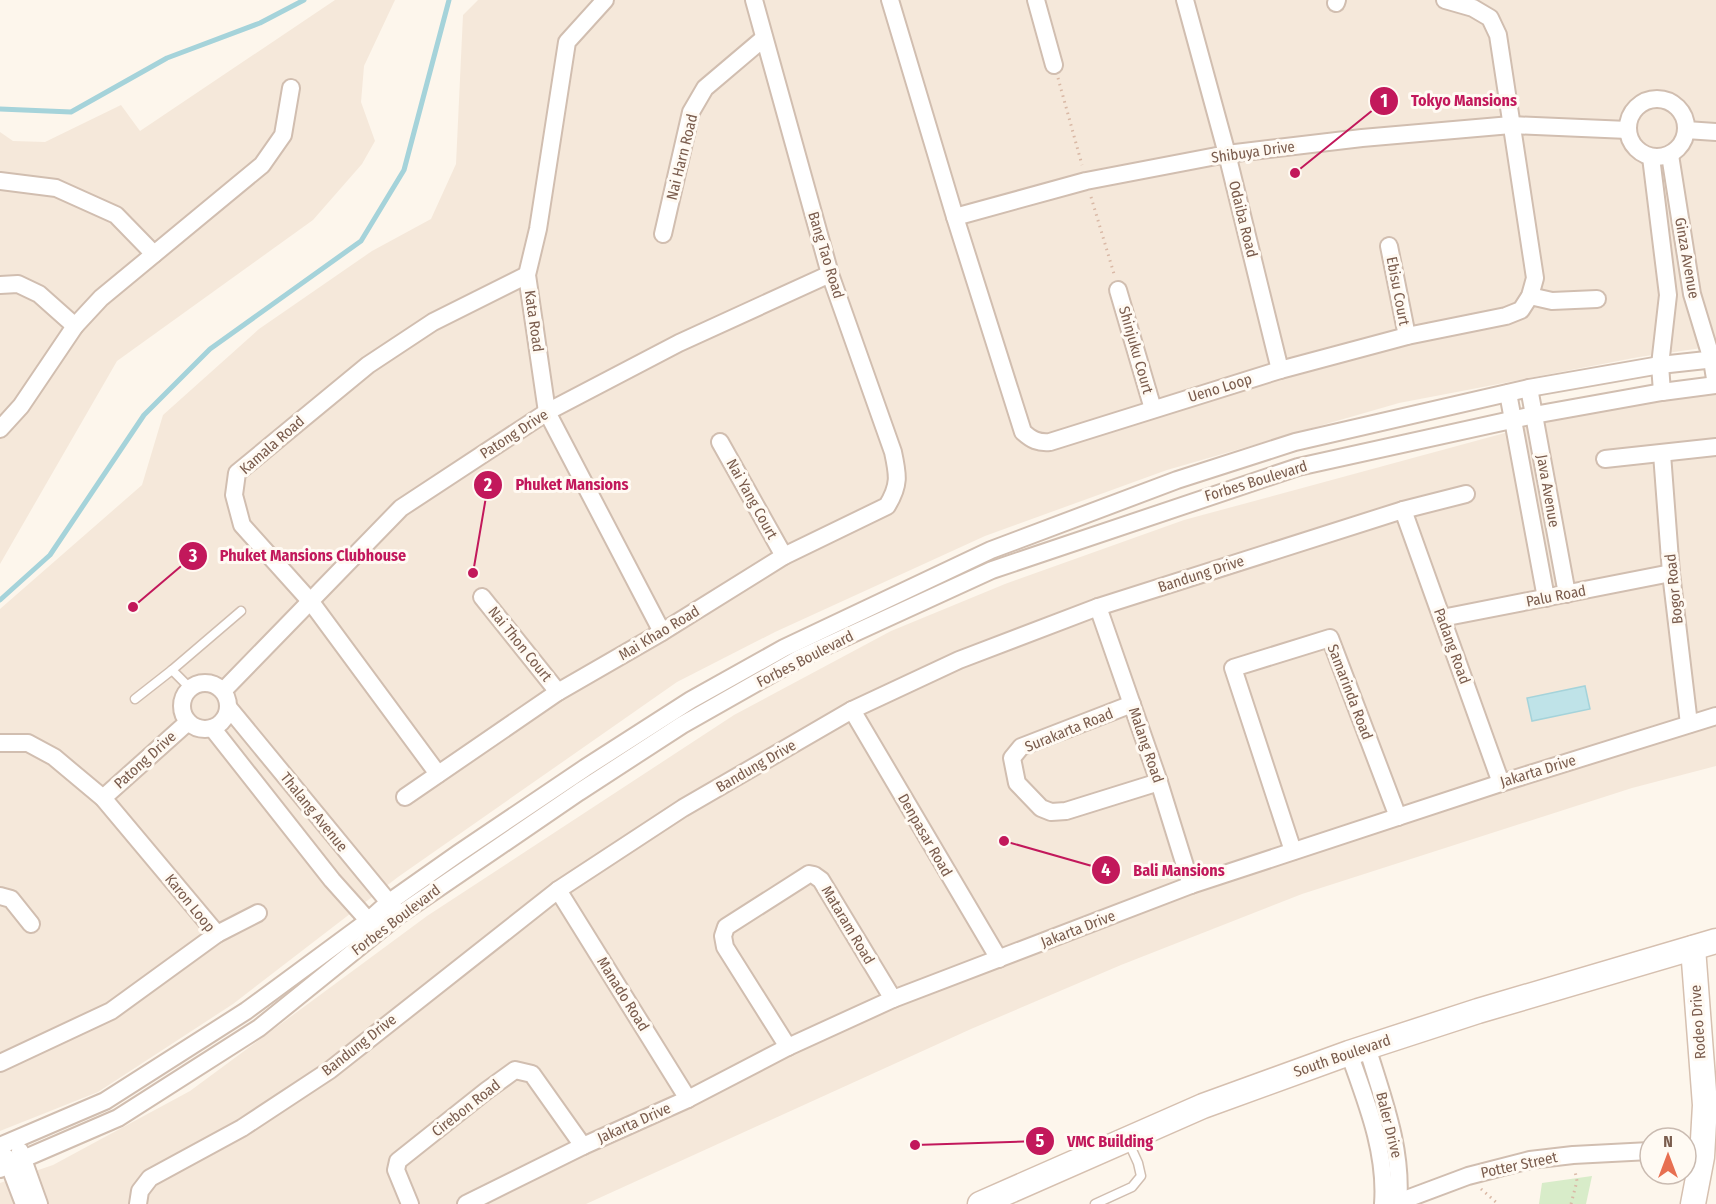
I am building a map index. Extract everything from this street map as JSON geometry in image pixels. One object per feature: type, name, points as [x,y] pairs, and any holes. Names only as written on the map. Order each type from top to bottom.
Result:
[{"type":"main road","name":"South Boulevard","points":[[980,1204],[1203,1106],[1358,1050],[1478,1011],[1705,945]]},
{"type":"main road","name":"Rodeo Drive","points":[[1698,1137],[1705,1105],[1705,945]]},
{"type":"main road","name":"Rodeo Drive","points":[[1693,1186],[1693,1204]]},
{"type":"street","name":"Kata Road","points":[[605,0],[567,42],[538,229],[527,275],[547,412],[662,633]]},
{"type":"street","name":"Bang Tao Road","points":[[754,0],[830,274],[893,452],[897,474],[896,492],[887,506]]},
{"type":"street","name":"Ueno Loop","points":[[890,0],[1023,432],[1031,439],[1041,443],[1050,442],[1280,370],[1407,336],[1506,316],[1521,310],[1530,296]]},
{"type":"street","points":[[1036,0],[1054,65]]},
{"type":"street","name":"Odaiba Road","points":[[1185,0],[1227,154],[1280,370]]},
{"type":"street","points":[[1445,0],[1473,8],[1490,18],[1498,35],[1535,278],[1530,296],[1552,301],[1597,299]]},
{"type":"street","name":"Nai Harn Road","points":[[663,234],[691,112],[705,88],[764,38]]},
{"type":"street","points":[[0,429],[21,406],[75,327],[101,298],[262,165],[283,135],[291,88]]},
{"type":"street","points":[[1657,99],[1675,105],[1685,121],[1686,130],[1681,145],[1670,155],[1651,157],[1642,154],[1635,147],[1628,130],[1629,120],[1639,105],[1657,99]]},
{"type":"street","name":"Shibuya Drive","points":[[955,217],[1086,181],[1227,154],[1362,138],[1511,125],[1628,130]]},
{"type":"street","points":[[1686,130],[1716,132]]},
{"type":"street","name":"Ginza Avenue","points":[[1670,155],[1692,294],[1714,360],[1716,385]]},
{"type":"street","name":"Ginza Avenue","points":[[1651,157],[1668,295],[1660,365],[1662,392]]},
{"type":"street","points":[[0,182],[56,188],[116,215],[154,254]]},
{"type":"street","name":"Ebisu Court","points":[[1389,246],[1407,336]]},
{"type":"street","name":"Patong Drive","points":[[223,691],[401,508],[547,412],[679,343],[830,274]]},
{"type":"street","name":"Kamala Road","points":[[438,774],[311,602],[242,525],[234,495],[237,473],[368,365],[433,322],[527,275]]},
{"type":"street","points":[[0,285],[18,284],[39,294],[75,327]]},
{"type":"street","name":"Shinjuku Court","points":[[1118,290],[1153,409]]},
{"type":"street","points":[[1668,295],[1692,294]]},
{"type":"street","name":"Forbes Boulevard","points":[[11,1165],[118,1118],[259,1028],[394,909],[585,768],[691,700],[784,648],[991,550],[1177,480],[1295,442],[1529,388],[1660,365],[1714,360]]},
{"type":"street","name":"Forbes Boulevard","points":[[394,909],[682,725],[800,658],[992,570],[1298,467],[1534,415],[1662,392],[1716,385]]},
{"type":"street","name":"Java Avenue","points":[[1529,388],[1567,594]]},
{"type":"street","name":"Java Avenue","points":[[1508,393],[1546,598]]},
{"type":"street","name":"Nai Yang Court","points":[[720,441],[784,556]]},
{"type":"street","points":[[1605,459],[1716,447]]},
{"type":"street","name":"Bogor Road","points":[[1662,454],[1671,573],[1689,724]]},
{"type":"street","name":"Bandung Drive","points":[[138,1204],[140,1191],[150,1178],[242,1128],[330,1070],[558,890],[683,808],[852,710],[959,660],[1098,607],[1403,510],[1466,494]]},
{"type":"street","name":"Mai Khao Road","points":[[405,797],[558,692],[662,633],[784,556],[887,506]]},
{"type":"street","name":"Padang Road","points":[[1403,510],[1500,783]]},
{"type":"street","name":"Palu Road","points":[[1442,618],[1671,573]]},
{"type":"street","name":"Nai Thon Court","points":[[482,597],[558,692]]},
{"type":"street","name":"Malang Road","points":[[1098,607],[1159,782],[1191,885]]},
{"type":"street","name":"Samarinda Road","points":[[1293,851],[1233,668],[1330,638],[1398,817]]},
{"type":"street","points":[[204,683],[218,686],[223,691],[227,696],[229,708],[224,721],[213,729],[199,729],[183,716],[182,700],[190,688],[204,683]]},
{"type":"street","name":"Surakarta Road","points":[[1132,704],[1021,747],[1012,758],[1017,783],[1041,808],[1051,812],[1066,810],[1159,782]]},
{"type":"street","name":"Thalang Avenue","points":[[229,708],[394,909]]},
{"type":"street","name":"Denpasar Road","points":[[852,710],[999,959]]},
{"type":"street","name":"Jakarta Drive","points":[[466,1204],[583,1146],[688,1099],[788,1047],[893,999],[1191,885],[1500,783],[1716,716]]},
{"type":"street","name":"Patong Drive","points":[[103,798],[188,722]]},
{"type":"street","name":"Thalang Avenue","points":[[213,729],[332,880],[373,926]]},
{"type":"street","name":"Karon Loop","points":[[0,743],[28,743],[54,757],[103,798],[217,934],[111,1011],[0,1063]]},
{"type":"street","name":"Mataram Road","points":[[788,1047],[725,947],[723,936],[726,927],[809,874],[821,880],[893,999]]},
{"type":"street","name":"Manado Road","points":[[558,890],[688,1099]]},
{"type":"street","points":[[0,896],[11,899],[31,924]]},
{"type":"street","points":[[217,934],[258,913]]},
{"type":"street","name":"Forbes Boulevard","points":[[6,1143],[105,1101],[373,926]]},
{"type":"street","name":"Baler Drive","points":[[1358,1050],[1385,1184],[1393,1204]]},
{"type":"street","name":"Cirebon Road","points":[[410,1204],[396,1170],[399,1161],[515,1070],[532,1074],[583,1146]]},
{"type":"street","points":[[6,1143],[24,1204]]},
{"type":"street","name":"Potter Street","points":[[1393,1204],[1468,1176],[1530,1160],[1638,1152]]},
{"type":"street","points":[[11,1165],[39,1204]]},
{"type":"lane","points":[[135,699],[242,611]]},
{"type":"lane","points":[[172,670],[190,688]]},
{"type":"lane","points":[[1095,1204],[1132,1187],[1141,1176],[1128,1140]]},
{"type":"path","points":[[1571,1204],[1577,1181],[1573,1155]]},
{"type":"shaded area","points":[[335,0],[395,0],[364,66],[361,102],[375,141],[362,164],[313,220],[117,361],[0,564],[0,132],[13,141],[45,142],[121,105],[140,131]]},
{"type":"shaded area","points":[[478,0],[1716,0],[1716,346],[1639,357],[1399,403],[1167,470],[985,536],[775,632],[677,682],[398,877],[233,1004],[98,1092],[0,1131],[0,609],[142,485],[163,415],[259,329],[372,251],[431,219],[456,164],[463,15]]},
{"type":"shaded area","points":[[1716,393],[1716,766],[1632,788],[1302,894],[1121,965],[971,1029],[586,1204],[0,1204],[0,1183],[53,1165],[190,1091],[427,916],[734,715],[891,631],[1005,584],[1184,520],[1645,395]]},
{"type":"green space","points":[[1592,1176],[1586,1204],[1539,1204],[1542,1183]]},
{"type":"water","points":[[1585,686],[1590,709],[1532,721],[1527,698]]},
{"type":"waterway","points":[[0,109],[71,112],[167,58],[260,23],[304,0]]},
{"type":"waterway","points":[[0,600],[50,555],[144,415],[210,349],[361,241],[404,170],[449,0]]},
{"type":"place","name":"Tokyo Mansions","points":[[1295,173]]},
{"type":"place","name":"Phuket Mansions","points":[[473,573]]},
{"type":"place","name":"Phuket Mansions Clubhouse","points":[[133,607]]},
{"type":"place","name":"Bali Mansions","points":[[1004,841]]},
{"type":"place","name":"VMC Building","points":[[915,1145]]}]
